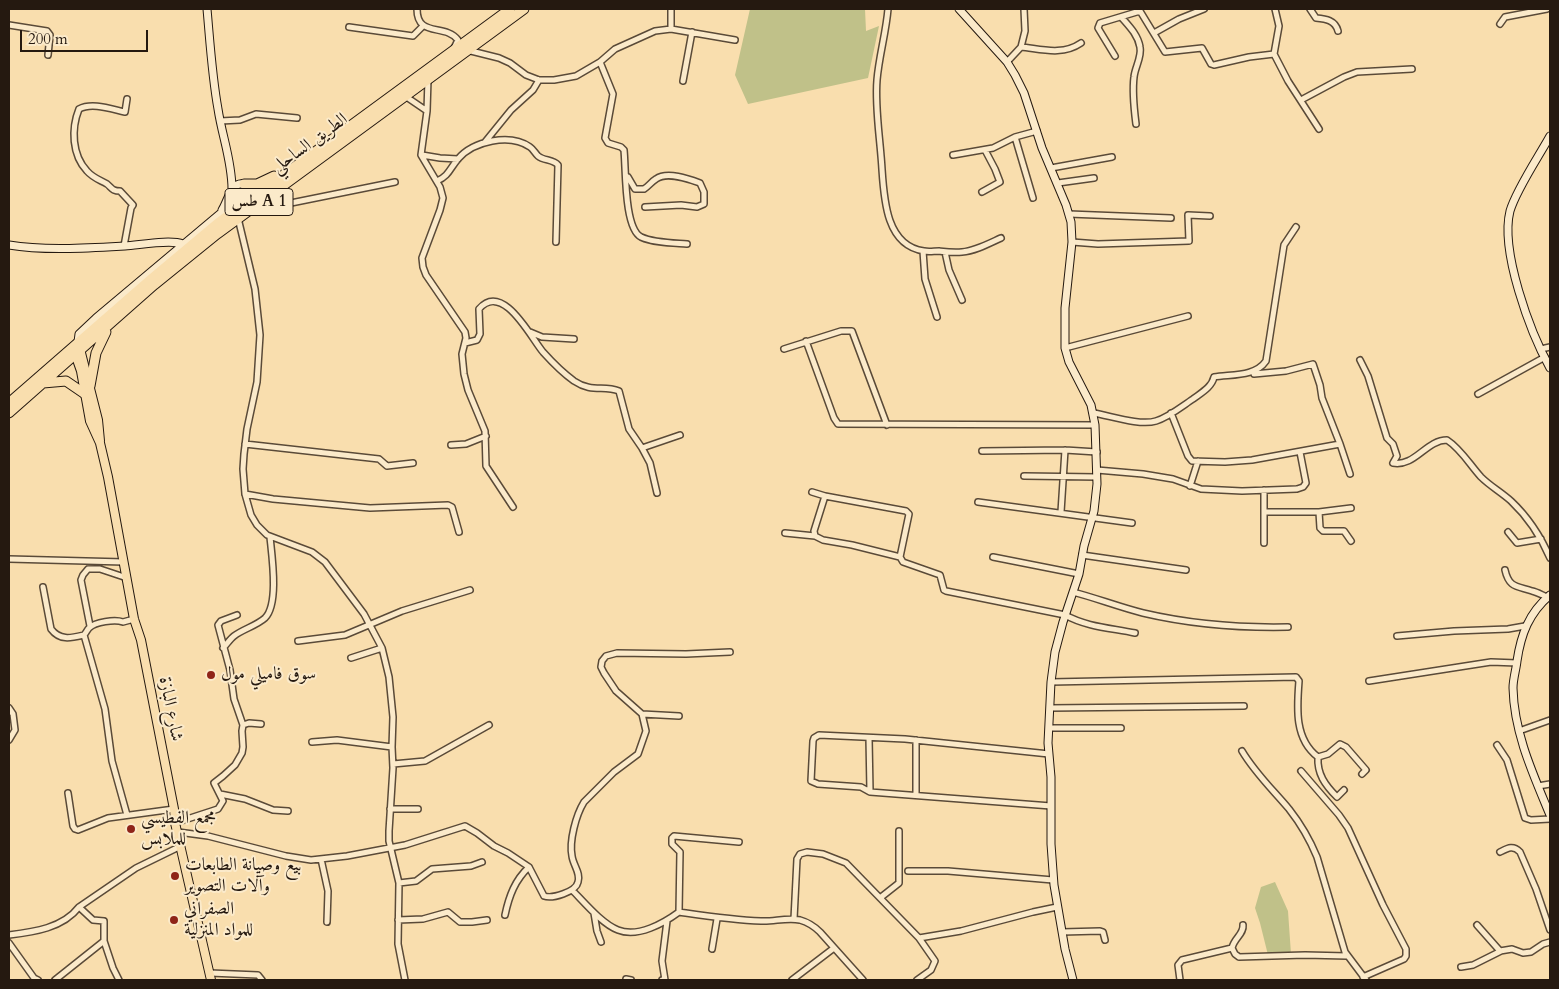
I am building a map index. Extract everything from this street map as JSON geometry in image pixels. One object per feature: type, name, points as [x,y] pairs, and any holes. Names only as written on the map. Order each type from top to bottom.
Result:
[{"type":"highway","name":"الطريق الساحلي","points":[[9,413],[200,237],[453,49],[510,9]]},
{"type":"highway","name":"الطريق الساحلي","points":[[9,403],[77,349],[107,328],[154,286],[238,218],[524,9]]},
{"type":"highway","points":[[243,184],[257,184],[294,166]]},
{"type":"highway","points":[[90,386],[96,353],[107,328]]},
{"type":"highway","points":[[43,383],[66,381],[85,394]]},
{"type":"main road","name":"شارع البازة","points":[[77,349],[90,386],[98,420],[100,443],[128,578],[134,618],[141,640],[176,823],[210,976]]},
{"type":"main road","name":"شارع البازة","points":[[77,349],[90,421],[100,443]]},
{"type":"street","points":[[207,9],[212,70],[220,122],[232,167],[232,189],[234,196],[241,198]]},
{"type":"street","points":[[417,9],[417,18],[423,26],[454,34],[458,40],[453,49]]},
{"type":"street","points":[[671,9],[671,29]]},
{"type":"street","points":[[888,9],[877,80],[882,192],[885,208],[893,227],[900,238],[923,251],[960,253],[1000,238]]},
{"type":"street","points":[[959,9],[1007,62],[1024,93],[1069,214],[1072,242],[1065,308],[1065,348],[1069,362],[1094,413],[1096,425],[1097,474],[1093,517],[1082,555],[1079,574],[1055,652],[1051,682],[1049,728],[1048,754],[1053,880],[1073,980]]},
{"type":"street","points":[[1007,62],[1021,47],[1025,32],[1024,9]]},
{"type":"street","points":[[1154,33],[1179,19],[1204,9]]},
{"type":"street","points":[[1275,9],[1279,26],[1274,54],[1319,129]]},
{"type":"street","points":[[1310,9],[1316,18],[1330,20],[1334,23],[1338,31]]},
{"type":"street","points":[[1500,24],[1505,17],[1548,9]]},
{"type":"street","points":[[1115,56],[1098,25],[1140,10],[1165,52],[1202,48],[1211,64],[1214,65],[1249,57],[1274,54]]},
{"type":"street","points":[[1122,18],[1133,31],[1140,46],[1133,90],[1136,124]]},
{"type":"street","points":[[9,25],[47,31],[50,35],[48,55]]},
{"type":"street","points":[[349,27],[413,36],[423,26]]},
{"type":"street","points":[[466,50],[499,58],[510,63],[526,75],[538,80],[554,80],[576,76],[600,62],[615,49],[654,32],[671,29],[735,40]]},
{"type":"street","points":[[684,81],[692,32]]},
{"type":"street","points":[[1021,47],[1058,51],[1080,42]]},
{"type":"street","points":[[600,62],[614,94],[605,138],[608,143],[623,148],[630,222],[638,235],[658,241],[687,244]]},
{"type":"street","points":[[1301,100],[1357,72],[1412,69]]},
{"type":"street","points":[[428,78],[427,111],[421,155],[437,182],[443,198],[422,258],[423,267],[426,275],[465,332],[466,338],[462,354],[466,383],[486,436],[486,466],[513,507]]},
{"type":"street","points":[[437,182],[448,174],[458,159],[485,142],[511,110],[533,90],[538,80]]},
{"type":"street","points":[[404,95],[427,111]]},
{"type":"street","points":[[124,246],[131,208],[133,206],[120,191],[113,190],[87,171],[80,162],[73,138],[74,123],[79,109],[84,106],[94,106],[125,112],[127,100]]},
{"type":"street","points":[[220,122],[240,120],[256,114],[296,118]]},
{"type":"street","points":[[953,155],[985,150],[1015,137],[1037,131]]},
{"type":"street","points":[[1550,136],[1516,197],[1508,219],[1507,235],[1516,278],[1540,349],[1550,368]]},
{"type":"street","points":[[1015,137],[1033,198]]},
{"type":"street","points":[[485,142],[494,140],[518,142],[530,147],[543,160],[557,163],[556,242]]},
{"type":"street","points":[[982,192],[1000,182],[996,169],[985,150]]},
{"type":"street","points":[[421,155],[458,159]]},
{"type":"street","points":[[1051,168],[1112,158]]},
{"type":"street","points":[[77,349],[78,336],[82,331],[221,212],[246,196],[247,187],[232,167]]},
{"type":"street","points":[[626,174],[635,189],[644,189],[658,177],[666,176],[700,183],[704,192],[704,204],[697,207],[681,205],[645,207]]},
{"type":"street","points":[[1058,183],[1094,178]]},
{"type":"street","points":[[256,205],[286,204],[396,182]]},
{"type":"street","points":[[221,212],[232,189],[237,183],[243,184]]},
{"type":"street","points":[[1069,214],[1171,218]]},
{"type":"street","points":[[1072,242],[1098,244],[1189,241],[1188,215],[1210,216]]},
{"type":"street","points":[[238,218],[255,288],[260,335],[257,382],[247,429],[242,470],[245,494],[257,525],[270,537],[319,557],[343,584],[370,625],[382,648],[391,690],[393,717],[393,764],[389,831],[399,883],[398,944],[404,980]]},
{"type":"street","points":[[1213,382],[1214,377],[1252,372],[1260,369],[1266,361],[1284,245],[1296,227]]},
{"type":"street","points":[[9,245],[33,247],[124,246],[174,242],[183,244]]},
{"type":"street","points":[[166,244],[171,254]]},
{"type":"street","points":[[923,251],[925,279],[937,317]]},
{"type":"street","points":[[946,252],[949,270],[962,300]]},
{"type":"street","points":[[465,343],[477,340],[480,334],[479,309],[482,304],[495,302],[516,314],[543,352],[575,381],[592,389],[619,391],[629,429],[650,463],[657,494]]},
{"type":"street","points":[[1065,348],[1188,316]]},
{"type":"street","points":[[528,330],[542,337],[574,339]]},
{"type":"street","points":[[784,349],[841,331],[852,331],[887,425]]},
{"type":"street","points":[[806,341],[834,418],[838,424],[1096,425]]},
{"type":"street","points":[[1540,349],[1550,347]]},
{"type":"street","points":[[1478,394],[1545,357]]},
{"type":"street","points":[[1360,360],[1368,376],[1387,438],[1393,444],[1397,456],[1393,463],[1400,464],[1408,461],[1438,442],[1447,440],[1458,449],[1480,476],[1511,501],[1523,514],[1541,539],[1550,558]]},
{"type":"street","points":[[1094,413],[1146,422],[1157,421],[1171,414],[1213,382],[1229,376],[1286,371],[1312,364],[1320,385],[1322,398],[1350,474]]},
{"type":"street","points":[[1171,414],[1188,456],[1192,461],[1252,460],[1340,444]]},
{"type":"street","points":[[642,448],[680,435]]},
{"type":"street","points":[[451,445],[466,444],[486,436]]},
{"type":"street","points":[[245,444],[379,459],[387,466],[414,463]]},
{"type":"street","points":[[982,451],[1065,450],[1097,452]]},
{"type":"street","points":[[1061,512],[1065,450]]},
{"type":"street","points":[[1024,476],[1143,474],[1174,480],[1201,489],[1264,490],[1297,488],[1304,485],[1306,478],[1300,452]]},
{"type":"street","points":[[1190,486],[1198,461]]},
{"type":"street","points":[[1264,490],[1264,544]]},
{"type":"street","points":[[812,492],[906,511],[909,514],[900,557],[902,562],[940,575],[944,590],[946,591],[1065,615],[1082,624],[1135,632]]},
{"type":"street","points":[[245,494],[273,499],[370,508],[448,505],[452,507],[459,532]]},
{"type":"street","points":[[816,536],[814,531],[825,496]]},
{"type":"street","points":[[978,502],[1132,522]]},
{"type":"street","points":[[1265,512],[1319,512],[1351,508]]},
{"type":"street","points":[[1319,512],[1320,528],[1323,531],[1344,531],[1351,541]]},
{"type":"street","points":[[1508,532],[1517,543],[1541,539]]},
{"type":"street","points":[[785,533],[816,536],[823,540],[900,557]]},
{"type":"street","points":[[223,648],[234,636],[257,624],[269,613],[272,607],[273,581],[270,537]]},
{"type":"street","points":[[1082,555],[1186,570]]},
{"type":"street","points":[[993,557],[1079,574]]},
{"type":"street","points":[[9,559],[124,562]]},
{"type":"street","points":[[90,626],[82,588],[83,575],[88,569],[100,568],[128,578]]},
{"type":"street","points":[[1497,745],[1507,760],[1526,818],[1531,820],[1550,817],[1526,756],[1515,710],[1513,686],[1520,642],[1525,626],[1532,614],[1549,596],[1515,586],[1507,579],[1505,570]]},
{"type":"street","points":[[43,587],[52,629],[60,638],[84,635],[90,626],[119,620],[122,622],[134,618]]},
{"type":"street","points":[[298,641],[345,635],[402,611],[470,590]]},
{"type":"street","points":[[1073,592],[1127,609],[1171,618],[1222,625],[1288,627]]},
{"type":"street","points":[[176,823],[218,809],[223,801],[214,782],[232,768],[242,753],[243,724],[234,699],[230,670],[218,625],[237,615]]},
{"type":"street","points":[[1397,636],[1508,629],[1525,626]]},
{"type":"street","points":[[84,635],[105,709],[112,761],[127,815]]},
{"type":"street","points":[[352,658],[382,648]]},
{"type":"street","points":[[178,832],[208,836],[286,856],[312,860],[405,845],[465,826],[529,867],[544,896],[549,897],[572,890],[577,886],[579,880],[572,857],[571,845],[580,808],[614,772],[638,754],[646,731],[642,714],[616,691],[601,667],[602,661],[606,656],[617,653],[686,654],[730,652]]},
{"type":"street","points":[[1369,681],[1492,662],[1516,663]]},
{"type":"street","points":[[1051,682],[1296,677],[1299,681],[1297,710],[1303,740],[1310,751],[1318,757]]},
{"type":"street","points":[[1050,708],[1244,706]]},
{"type":"street","points":[[9,708],[13,714],[15,730],[9,740]]},
{"type":"street","points":[[642,714],[679,716]]},
{"type":"street","points":[[1519,731],[1550,720]]},
{"type":"street","points":[[243,724],[261,724]]},
{"type":"street","points":[[393,764],[425,761],[489,725]]},
{"type":"street","points":[[1049,728],[1121,728]]},
{"type":"street","points":[[1048,754],[916,740],[816,736],[813,741],[811,781],[818,784],[861,787],[870,791],[916,796],[1051,806]]},
{"type":"street","points":[[869,738],[870,791]]},
{"type":"street","points":[[312,742],[337,740],[392,747]]},
{"type":"street","points":[[916,740],[916,796]]},
{"type":"street","points":[[1318,757],[1328,754],[1340,744],[1346,747],[1366,770],[1362,774]]},
{"type":"street","points":[[1242,750],[1257,774],[1290,810],[1313,848],[1347,956],[1365,978],[1404,959],[1406,949],[1377,893],[1348,828],[1301,771]]},
{"type":"street","points":[[1318,757],[1317,765],[1321,779],[1329,790],[1336,797],[1344,790]]},
{"type":"street","points":[[1538,786],[1550,784]]},
{"type":"street","points":[[68,793],[75,829],[82,829],[94,822],[108,818],[174,808]]},
{"type":"street","points":[[220,794],[245,799],[273,810],[288,811]]},
{"type":"street","points":[[390,809],[418,809]]},
{"type":"street","points":[[880,898],[900,882],[898,831]]},
{"type":"street","points":[[679,912],[680,852],[672,844],[672,838],[674,836],[739,842]]},
{"type":"street","points":[[9,936],[54,926],[73,915],[79,907],[136,868],[181,846]]},
{"type":"street","points":[[1500,852],[1511,847],[1516,848],[1520,852],[1550,930]]},
{"type":"street","points":[[794,919],[798,856],[803,852],[823,854],[846,863],[919,938],[935,961],[931,970],[917,980]]},
{"type":"street","points":[[321,859],[328,891],[327,922]]},
{"type":"street","points":[[399,883],[416,881],[432,869],[471,866],[482,862]]},
{"type":"street","points":[[505,915],[511,891],[529,867]]},
{"type":"street","points":[[908,871],[948,871],[1053,880]]},
{"type":"street","points":[[572,890],[594,913],[614,928],[623,932],[645,930],[667,921],[679,912],[717,918],[763,921],[794,919],[813,926],[863,980]]},
{"type":"street","points":[[79,907],[93,920],[104,921],[104,941],[119,980]]},
{"type":"street","points":[[919,938],[954,933],[1057,907]]},
{"type":"street","points":[[398,920],[423,919],[448,912],[460,922],[487,920]]},
{"type":"street","points":[[594,913],[597,932],[601,942]]},
{"type":"street","points":[[712,949],[717,918]]},
{"type":"street","points":[[664,980],[662,961],[667,921]]},
{"type":"street","points":[[1243,924],[1242,932],[1235,940],[1232,948],[1239,957],[1347,956]]},
{"type":"street","points":[[1477,926],[1496,948],[1501,951]]},
{"type":"street","points":[[1062,932],[1100,931],[1103,932],[1105,940]]},
{"type":"street","points":[[55,980],[104,941]]},
{"type":"street","points":[[1461,967],[1479,963],[1501,951],[1512,949],[1532,952],[1543,944],[1550,942]]},
{"type":"street","points":[[9,943],[34,978],[38,980]]},
{"type":"street","points":[[792,980],[834,948]]},
{"type":"street","points":[[1180,980],[1178,964],[1182,960],[1232,948]]},
{"type":"street","points":[[210,976],[258,975],[262,980]]},
{"type":"green space","points":[[750,9],[865,9],[866,31],[879,26],[868,78],[748,104],[735,75]]},
{"type":"green space","points":[[1275,882],[1288,911],[1291,954],[1268,955],[1255,908],[1261,887]]},
{"type":"place","name":"سوق فاميلي مول","points":[[211,675]]},
{"type":"place","name":"مجمع الفطيسي للملابس","points":[[131,829]]},
{"type":"place","name":"بيع وصيانة الطابعات وآلات التصوير","points":[[175,876]]},
{"type":"place","name":"الصفراني للمواد المنزلية","points":[[174,920]]}]
